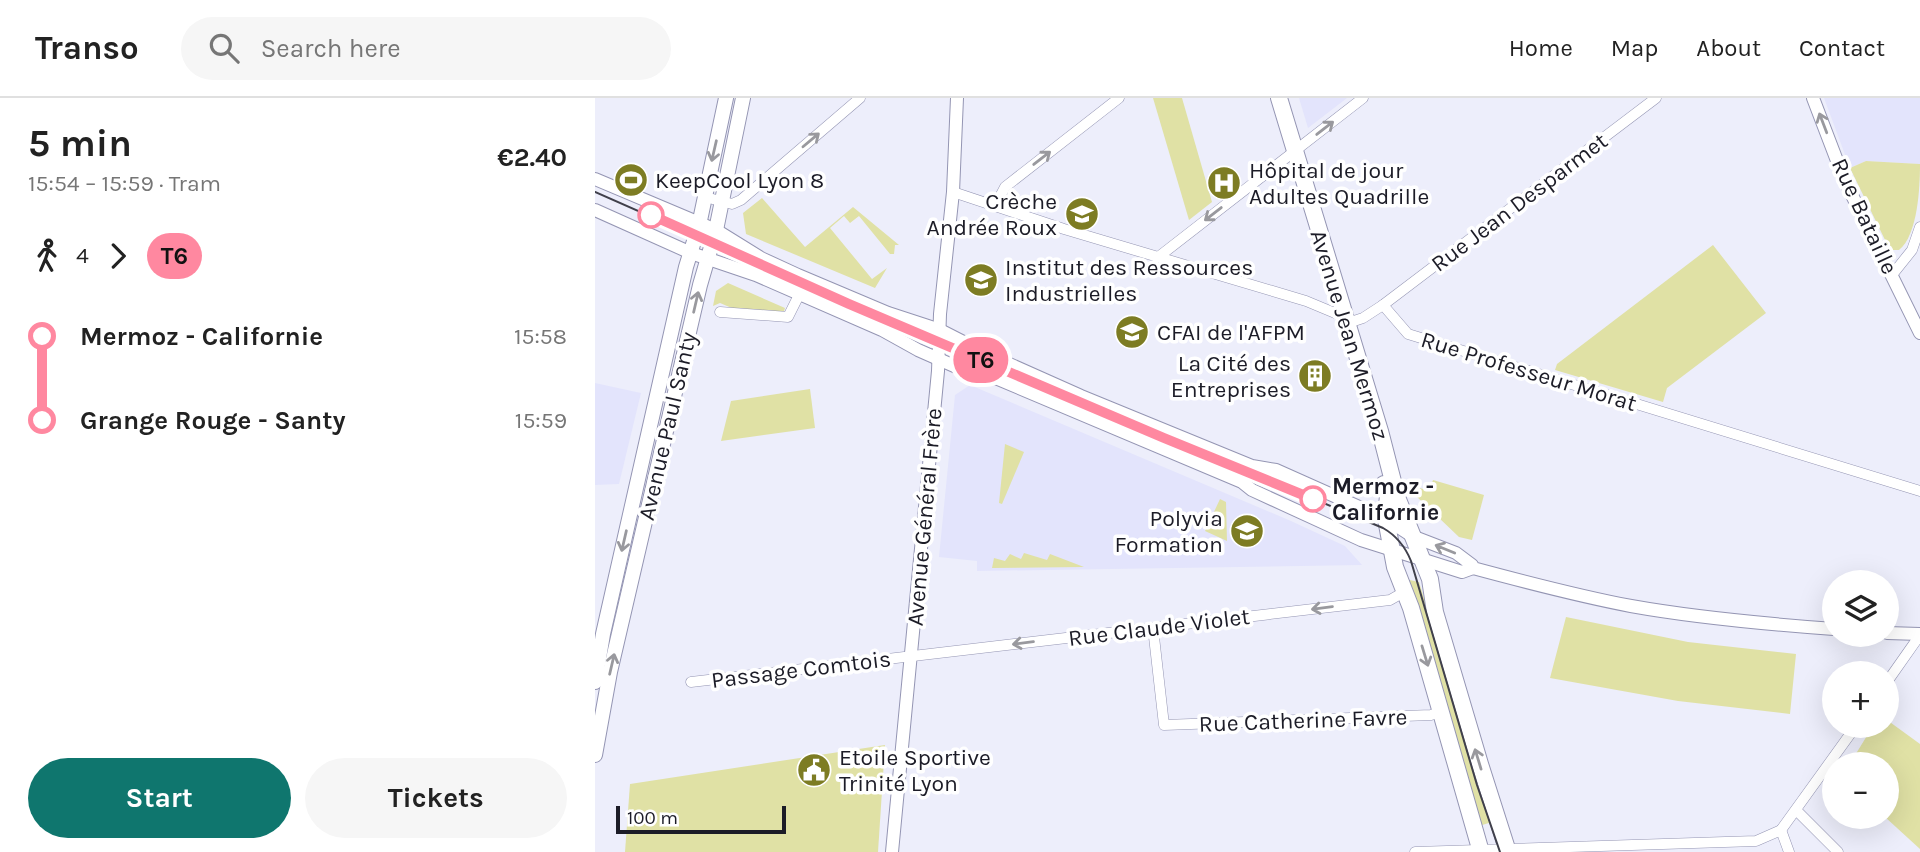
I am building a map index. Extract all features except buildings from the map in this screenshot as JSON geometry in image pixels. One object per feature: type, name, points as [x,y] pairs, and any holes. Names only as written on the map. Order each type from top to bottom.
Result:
[{"type":"main road","name":"Avenue Paul Santy","points":[[595,682],[603,634],[726,98]]},
{"type":"main road","name":"Avenue Paul Santy","points":[[595,755],[610,672],[716,230],[743,98]]},
{"type":"main road","name":"Avenue Jean Mermoz","points":[[1270,98],[1291,154],[1340,316],[1388,495],[1386,519],[1390,550],[1481,851]]},
{"type":"main road","name":"Avenue Jean Mermoz","points":[[1279,98],[1291,154]]},
{"type":"main road","name":"Avenue Jean Mermoz","points":[[1340,316],[1380,431],[1397,497],[1430,579],[1435,612],[1465,717],[1508,850]]},
{"type":"main road","points":[[666,359],[681,368]]},
{"type":"street","points":[[705,197],[732,204],[741,200],[860,98]]},
{"type":"street","name":"Avenue Général Frère","points":[[892,852],[953,192],[957,98]]},
{"type":"street","points":[[995,206],[1005,187],[1119,98]]},
{"type":"street","points":[[1157,258],[1363,98]]},
{"type":"street","name":"Rue Jean Desparmet","points":[[1383,305],[1656,98]]},
{"type":"street","name":"Rue Bataille","points":[[1813,98],[1844,179],[1920,333]]},
{"type":"street","points":[[595,179],[716,230],[761,258],[798,275],[888,313],[940,330],[1093,401],[1252,466],[1276,470],[1386,519],[1412,536],[1455,553],[1473,568],[1629,606],[1758,623],[1822,628]]},
{"type":"street","points":[[953,192],[1157,258],[1306,301],[1354,321],[1383,305]]},
{"type":"street","points":[[595,210],[707,260],[756,275],[882,330],[961,369],[986,374],[1243,482],[1252,490],[1361,540],[1462,572],[1473,568]]},
{"type":"street","points":[[1892,275],[1912,250],[1920,227]]},
{"type":"street","points":[[720,312],[788,317],[799,295]]},
{"type":"street","points":[[1905,302],[1920,309]]},
{"type":"street","name":"Rue Professeur Morat","points":[[1383,305],[1408,334],[1920,491]]},
{"type":"street","name":"Rue Claude Violet","points":[[911,655],[1390,600],[1404,592]]},
{"type":"street","name":"Rue Catherine Favre","points":[[1153,628],[1164,726],[1431,715],[1441,712]]},
{"type":"street","points":[[1899,634],[1920,635]]},
{"type":"street","points":[[1899,665],[1920,635]]},
{"type":"street","name":"Passage Comtois","points":[[691,682],[911,655]]},
{"type":"street","points":[[1415,852],[1756,841],[1781,830],[1848,738]]},
{"type":"street","points":[[1797,811],[1838,852]]},
{"type":"street","points":[[1781,830],[1789,852]]},
{"type":"shaded area","points":[[1299,98],[1347,98],[1308,128]]},
{"type":"shaded area","points":[[1824,98],[1920,98],[1920,164],[1866,161],[1850,168]]},
{"type":"shaded area","points":[[595,383],[641,393],[619,484],[595,485]]},
{"type":"shaded area","points":[[970,385],[1291,521],[1345,546],[1362,565],[977,571],[977,561],[939,557],[955,395]]},
{"type":"green space","points":[[1153,98],[1182,98],[1212,202],[1189,220]]},
{"type":"green space","points":[[1866,161],[1920,164],[1914,222],[1899,250],[1893,250],[1887,244],[1850,168]]},
{"type":"green space","points":[[762,198],[805,247],[853,207],[899,245],[895,245],[894,254],[890,254],[859,216],[850,223],[844,216],[830,228],[872,279],[887,268],[875,288],[746,234],[743,213]]},
{"type":"green space","points":[[1713,245],[1766,313],[1667,388],[1663,402],[1555,370],[1557,364]]},
{"type":"green space","points":[[728,283],[785,308],[783,314],[734,309],[720,303],[713,306],[716,291]]},
{"type":"green space","points":[[810,389],[815,428],[721,441],[731,401]]},
{"type":"green space","points":[[1005,444],[1024,452],[1002,504],[999,503]]},
{"type":"green space","points":[[1433,480],[1484,495],[1472,540],[1459,537],[1415,495],[1414,486],[1429,491]]},
{"type":"green space","points":[[1220,499],[1226,502],[1227,541],[1205,531]]},
{"type":"green space","points":[[1024,553],[1047,560],[1050,554],[1084,567],[992,568],[994,558],[1005,561],[1010,554],[1021,559]]},
{"type":"green space","points":[[1405,579],[1419,582],[1492,822],[1479,826]]},
{"type":"green space","points":[[1566,617],[1688,642],[1796,654],[1790,714],[1678,701],[1550,678]]},
{"type":"green space","points":[[1899,729],[1920,744],[1920,849],[1898,829],[1899,752],[1857,752],[1866,738],[1899,738]]},
{"type":"green space","points":[[885,745],[878,852],[625,852],[630,784]]},
{"type":"tram line","points":[[595,192],[849,304],[1388,531],[1400,542],[1411,561],[1477,785],[1500,852]]},
{"type":"tram line","name":"T6","points":[[651,215],[849,304],[1313,499]]},
{"type":"place","name":"KeepCool Lyon 8","points":[[631,180]]},
{"type":"place","name":"Hôpital de jour Adultes Quadrille","points":[[1224,183]]},
{"type":"place","name":"Crèche Andrée Roux","points":[[1082,214]]},
{"type":"place","name":"Institut des Ressources Industrielles","points":[[981,280]]},
{"type":"place","name":"CFAI de l'AFPM","points":[[1132,332]]},
{"type":"place","name":"La Cité des Entreprises","points":[[1315,376]]},
{"type":"place","name":"Mermoz - Californie","points":[[1313,499]]},
{"type":"place","name":"Polyvia Formation","points":[[1247,531]]},
{"type":"place","name":"Etoile Sportive Trinité Lyon","points":[[814,770]]}]
